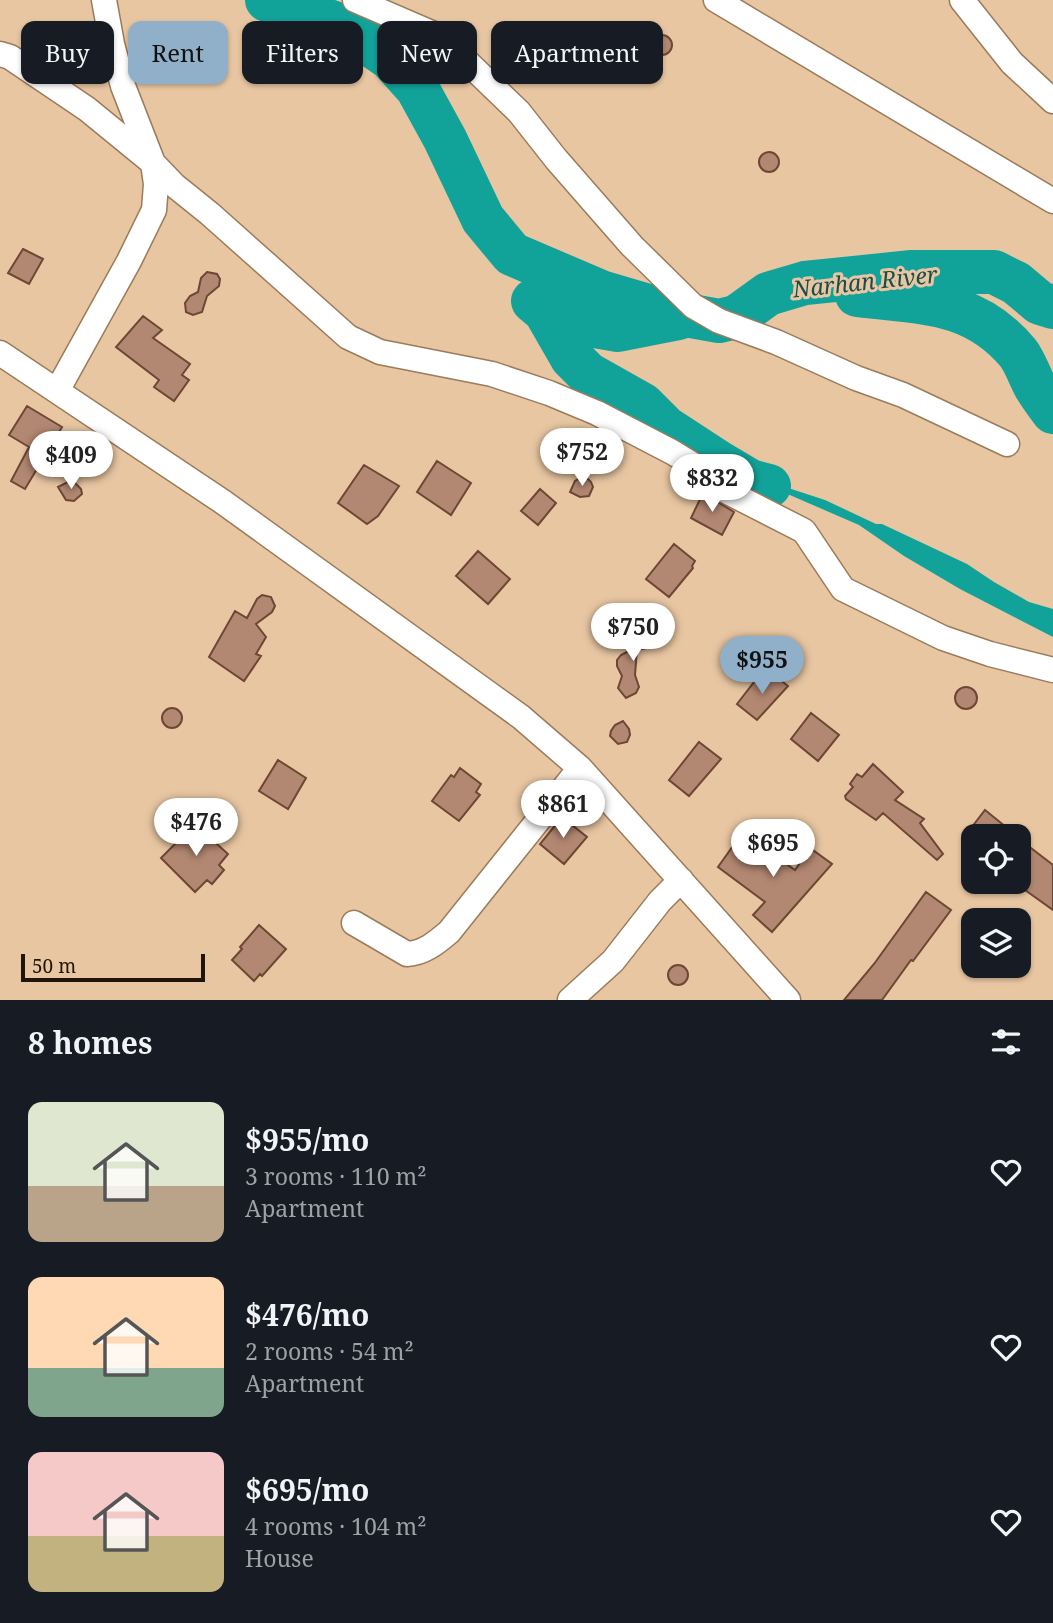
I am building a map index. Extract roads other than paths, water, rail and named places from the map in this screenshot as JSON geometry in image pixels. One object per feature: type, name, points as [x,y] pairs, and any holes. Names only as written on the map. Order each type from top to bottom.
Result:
[{"type":"street","points":[[57,391],[154,210],[156,184],[153,163],[123,86],[104,0]]},
{"type":"street","points":[[355,0],[436,35],[463,58],[519,112],[632,246],[693,306],[719,321],[903,396],[1007,444]]},
{"type":"street","points":[[716,0],[1053,201]]},
{"type":"street","points":[[961,0],[1012,62],[1053,101]]},
{"type":"street","points":[[0,54],[10,57],[87,109],[153,163],[174,185],[348,337],[380,352],[492,374],[597,413],[672,452],[718,480],[720,488],[804,531],[843,589],[943,638],[990,654],[1053,670]]},
{"type":"street","points":[[0,353],[234,510],[521,717],[580,768],[789,1000]]},
{"type":"street","points":[[354,923],[407,954],[433,946],[449,932],[580,768]]},
{"type":"street","points":[[570,1000],[613,961],[660,901],[681,880]]},
{"type":"water","points":[[773,483],[825,500],[876,524],[882,524],[967,564],[1029,602],[1053,609],[1053,637],[960,589],[859,525],[769,486]]},
{"type":"waterway","name":"Narhan River","points":[[267,0],[343,26],[390,58],[417,88],[483,219],[512,254],[601,292],[669,312],[719,321],[736,317],[768,294],[805,283],[912,272],[994,272],[1016,283],[1040,303],[1053,307]]},
{"type":"waterway","points":[[857,295],[944,307],[983,322],[1001,335],[1018,353],[1053,412]]},
{"type":"waterway","points":[[533,301],[545,311],[567,321],[618,330],[679,318]]},
{"type":"waterway","name":"Narhan River","points":[[545,311],[572,358],[588,374],[643,405],[666,428],[718,462],[750,481],[769,486]]}]
